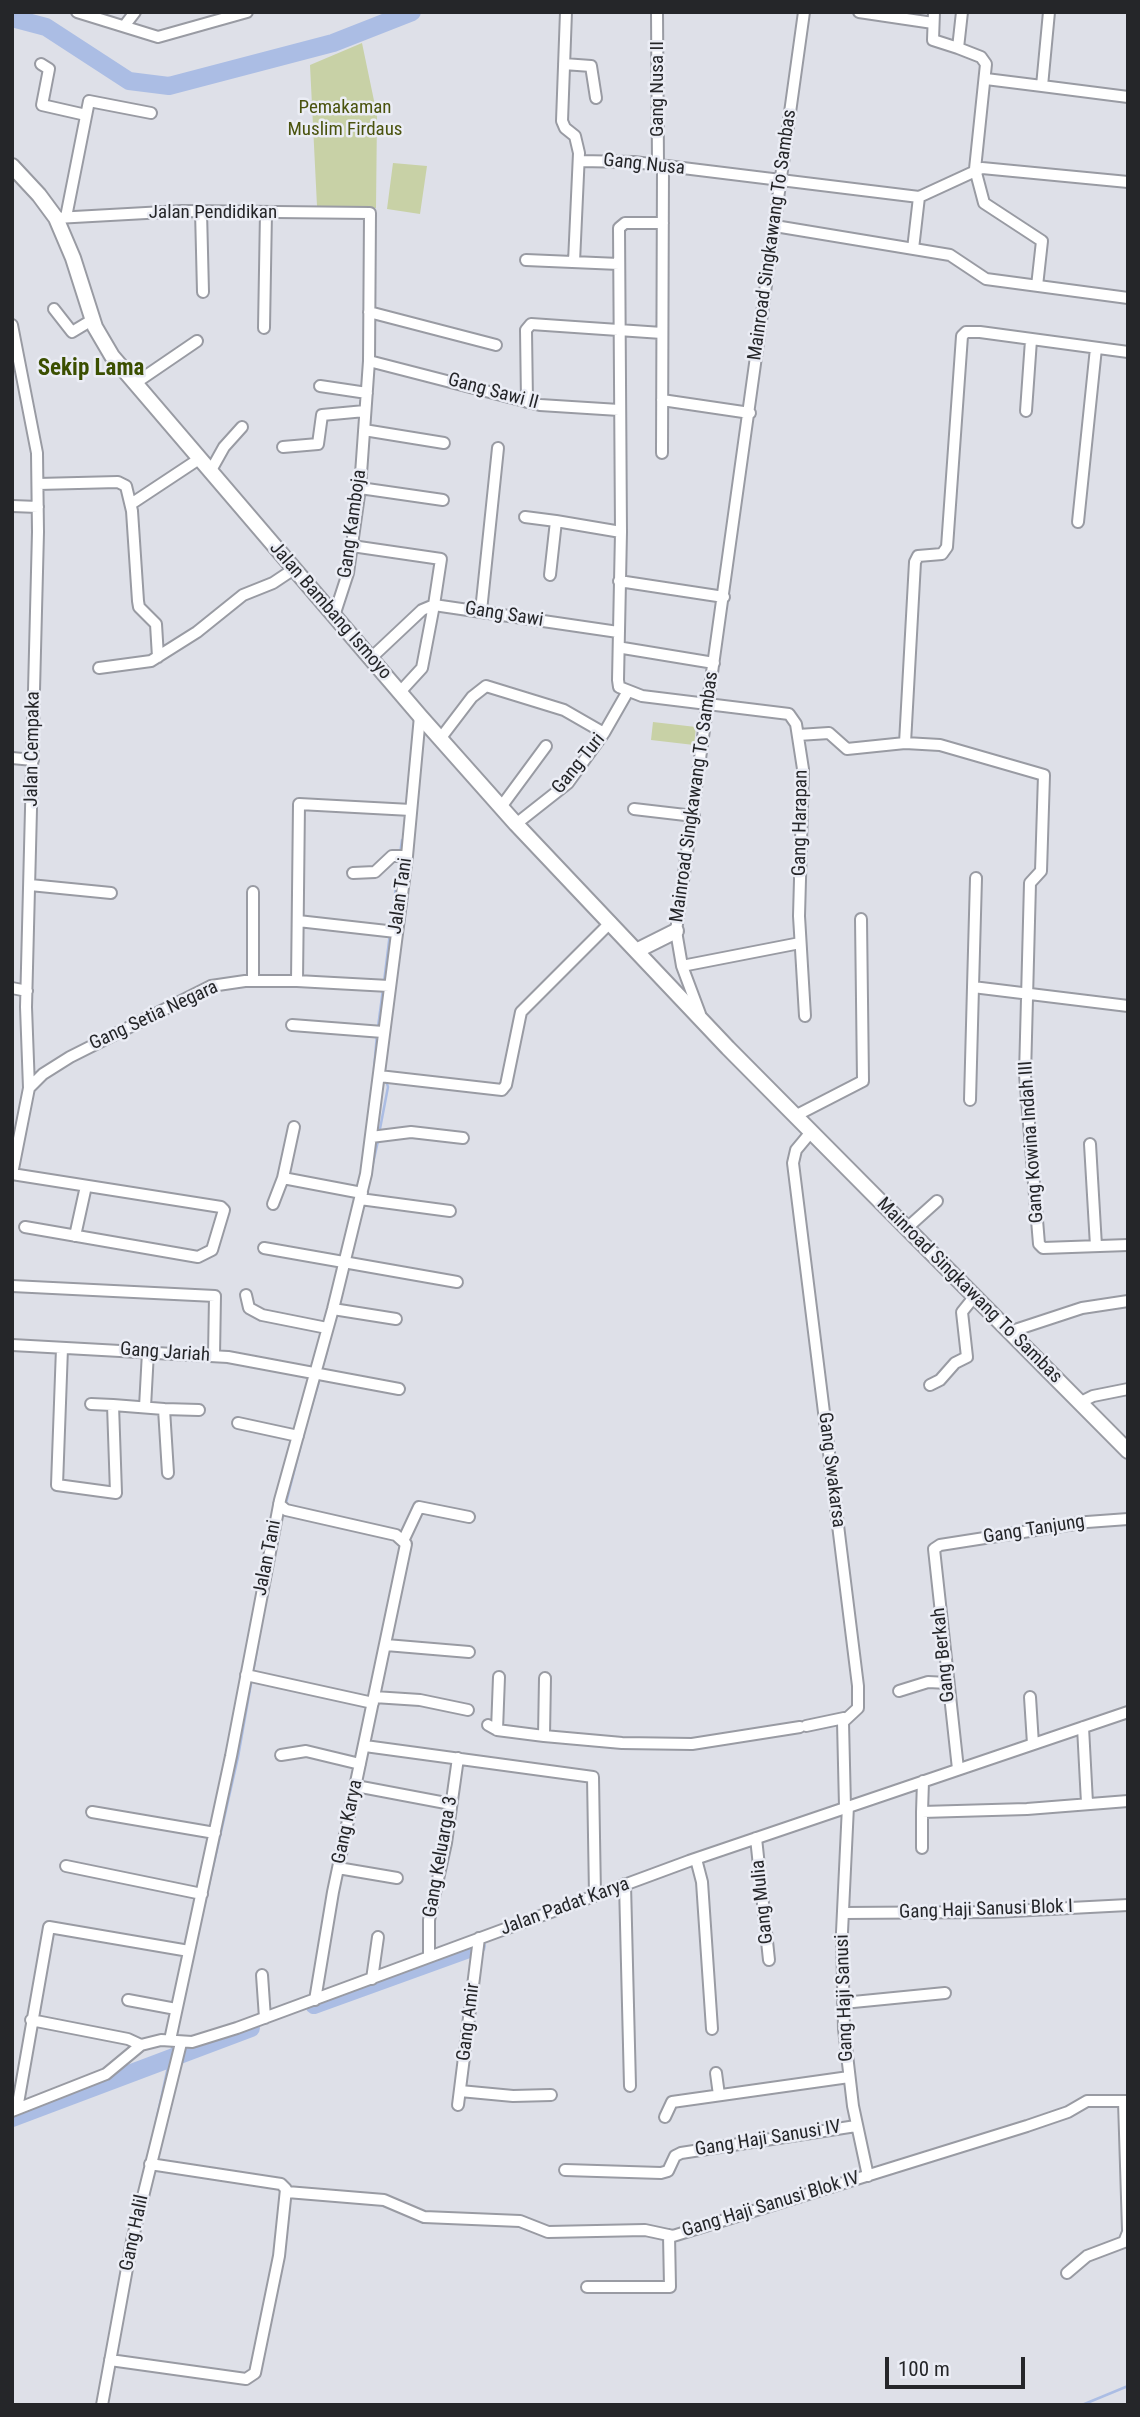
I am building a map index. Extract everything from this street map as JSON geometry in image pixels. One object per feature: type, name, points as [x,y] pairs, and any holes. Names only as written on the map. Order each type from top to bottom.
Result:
[{"type":"main road","name":"Jalan Bambang Ismoyo","points":[[12,166],[61,218],[73,258],[83,326],[134,384],[192,464],[210,472],[289,573],[334,616],[371,658],[400,692],[419,721],[440,739],[516,824],[702,1020]]},
{"type":"main road","points":[[638,950],[677,932]]},
{"type":"main road","name":"Mainroad Singkawang To Sambas","points":[[702,1020],[794,1115],[807,1137],[907,1228],[969,1303],[1009,1332],[1128,1451]]},
{"type":"street","points":[[77,12],[158,37],[247,12]]},
{"type":"street","points":[[125,25],[135,12]]},
{"type":"street","name":"Gang Nusa","points":[[566,12],[563,126],[576,135],[579,161],[612,160],[919,197]]},
{"type":"street","name":"Gang Nusa II","points":[[657,12],[663,223],[662,453]]},
{"type":"street","name":"Mainroad Singkawang To Sambas","points":[[702,1020],[682,966],[677,932],[804,12]]},
{"type":"street","points":[[859,12],[933,18],[935,43],[958,48],[984,60],[986,79],[975,169],[984,203],[1042,241],[1037,286]]},
{"type":"street","points":[[958,48],[962,12]]},
{"type":"street","points":[[1042,86],[1049,12]]},
{"type":"street","points":[[41,64],[49,69],[42,105],[86,115]]},
{"type":"street","points":[[564,64],[591,66],[596,98]]},
{"type":"street","points":[[986,79],[1128,97]]},
{"type":"street","points":[[61,218],[89,101],[151,113]]},
{"type":"street","points":[[574,262],[579,161]]},
{"type":"street","points":[[913,249],[919,197],[975,169],[1010,169],[1128,182]]},
{"type":"street","points":[[201,211],[203,292]]},
{"type":"street","name":"Jalan Pendidikan","points":[[61,218],[201,211],[370,213],[369,312]]},
{"type":"street","points":[[264,328],[266,212]]},
{"type":"street","points":[[663,223],[619,225],[619,687],[662,701],[789,714],[798,728],[798,735],[829,733],[847,749],[905,743],[940,745],[1044,775],[1041,871],[1030,883],[1028,991]]},
{"type":"street","points":[[775,226],[950,255],[986,279],[1128,298]]},
{"type":"street","points":[[526,260],[619,264]]},
{"type":"street","points":[[54,309],[83,326]]},
{"type":"street","points":[[369,360],[369,312],[496,345]]},
{"type":"street","name":"Jalan Cempaka","points":[[12,325],[37,453],[38,484],[33,760],[35,885],[27,991],[26,1075],[29,1088],[12,1174]]},
{"type":"street","points":[[527,402],[528,326],[662,332]]},
{"type":"street","points":[[905,743],[916,558],[942,554],[947,547],[961,340],[964,332],[1128,352]]},
{"type":"street","points":[[1026,411],[1031,340]]},
{"type":"street","points":[[134,384],[197,341]]},
{"type":"street","points":[[1078,522],[1096,348]]},
{"type":"street","name":"Gang Kamboja","points":[[334,616],[352,546],[360,488],[369,360]]},
{"type":"street","name":"Gang Sawi II","points":[[369,360],[527,402],[558,408],[619,410]]},
{"type":"street","points":[[320,386],[367,393]]},
{"type":"street","points":[[13,396],[26,396]]},
{"type":"street","points":[[662,400],[750,413]]},
{"type":"street","points":[[283,447],[318,444],[322,415],[365,411]]},
{"type":"street","points":[[210,472],[224,447],[242,427]]},
{"type":"street","points":[[364,430],[444,443]]},
{"type":"street","points":[[481,611],[498,448]]},
{"type":"street","points":[[131,504],[192,464]]},
{"type":"street","points":[[38,484],[121,483],[128,489],[139,607],[156,624],[158,657]]},
{"type":"street","points":[[360,488],[443,500]]},
{"type":"street","points":[[12,506],[38,507]]},
{"type":"street","points":[[525,517],[621,532]]},
{"type":"street","points":[[550,575],[556,522]]},
{"type":"street","points":[[352,546],[439,557],[422,668],[400,692]]},
{"type":"street","points":[[99,668],[141,665],[158,657],[243,595],[289,573]]},
{"type":"street","points":[[620,581],[724,597]]},
{"type":"street","points":[[371,658],[422,610],[433,605]]},
{"type":"street","name":"Gang Sawi","points":[[433,605],[618,632]]},
{"type":"street","points":[[623,648],[714,663]]},
{"type":"street","points":[[440,739],[472,697],[486,686],[564,710],[604,733]]},
{"type":"street","name":"Gang Turi","points":[[516,824],[560,792],[604,733],[628,691]]},
{"type":"street","name":"Jalan Tani","points":[[176,2062],[176,2009],[252,1677],[298,1436],[319,1373],[327,1328],[336,1310],[349,1264],[382,1077],[383,985],[411,810],[419,721]]},
{"type":"street","name":"Gang Harapan","points":[[798,735],[803,769],[800,943],[804,1016]]},
{"type":"street","points":[[501,807],[546,746]]},
{"type":"street","points":[[12,758],[33,760]]},
{"type":"street","points":[[297,981],[299,804],[411,810]]},
{"type":"street","points":[[634,810],[694,816]]},
{"type":"street","points":[[353,873],[375,872],[387,859],[402,855]]},
{"type":"street","points":[[970,1100],[976,878]]},
{"type":"street","points":[[35,885],[111,893]]},
{"type":"street","points":[[253,892],[253,981]]},
{"type":"street","points":[[794,1115],[863,1082],[861,919]]},
{"type":"street","points":[[298,921],[390,931]]},
{"type":"street","points":[[382,1077],[502,1090],[521,1012],[611,922]]},
{"type":"street","points":[[682,966],[800,943]]},
{"type":"street","name":"Gang Setia Negara","points":[[29,1088],[63,1061],[211,986],[253,981],[383,985]]},
{"type":"street","points":[[973,987],[1028,991],[1128,1006]]},
{"type":"street","points":[[12,988],[27,991]]},
{"type":"street","name":"Gang Kowina Indah III","points":[[1028,991],[1027,1121],[1039,1244],[1043,1248],[1128,1245]]},
{"type":"street","points":[[292,1025],[383,1032]]},
{"type":"street","points":[[273,1204],[283,1178],[294,1127]]},
{"type":"street","points":[[372,1137],[411,1132],[463,1138]]},
{"type":"street","name":"Gang Swakarsa","points":[[807,1137],[794,1156],[794,1172],[858,1686],[858,1708],[844,1718],[847,1810]]},
{"type":"street","points":[[1090,1144],[1096,1246]]},
{"type":"street","points":[[12,1174],[221,1207],[224,1216],[212,1250],[198,1257],[25,1227]]},
{"type":"street","points":[[283,1178],[361,1196],[450,1211]]},
{"type":"street","points":[[75,1236],[86,1185]]},
{"type":"street","points":[[907,1228],[937,1201]]},
{"type":"street","points":[[264,1248],[457,1282]]},
{"type":"street","points":[[12,1286],[215,1296],[214,1356]]},
{"type":"street","points":[[246,1295],[249,1308],[262,1315],[327,1328]]},
{"type":"street","points":[[1009,1332],[1082,1308],[1128,1301]]},
{"type":"street","points":[[930,1385],[940,1380],[955,1363],[967,1357],[969,1303]]},
{"type":"street","points":[[336,1310],[396,1319]]},
{"type":"street","name":"Gang Jariah","points":[[12,1345],[214,1356],[399,1389]]},
{"type":"street","points":[[62,1348],[57,1485],[116,1493],[113,1405]]},
{"type":"street","points":[[145,1407],[148,1352]]},
{"type":"street","points":[[1081,1402],[1093,1396],[1128,1389]]},
{"type":"street","points":[[90,1404],[199,1410]]},
{"type":"street","points":[[164,1409],[168,1473]]},
{"type":"street","points":[[238,1423],[298,1436]]},
{"type":"street","points":[[283,1506],[404,1539]]},
{"type":"street","name":"Gang Karya","points":[[315,2000],[338,1868],[386,1645],[404,1539],[417,1507],[469,1517]]},
{"type":"street","name":"Gang Tanjung","points":[[940,1545],[1087,1522],[1128,1519]]},
{"type":"street","name":"Gang Berkah","points":[[940,1545],[932,1553],[958,1769]]},
{"type":"street","points":[[386,1645],[469,1652]]},
{"type":"street","points":[[252,1677],[374,1700],[420,1700],[468,1710]]},
{"type":"street","points":[[499,1677],[492,1727],[544,1736],[622,1743],[692,1744],[844,1718]]},
{"type":"street","points":[[544,1736],[545,1678]]},
{"type":"street","points":[[899,1691],[928,1682],[948,1683]]},
{"type":"street","points":[[1030,1697],[1033,1744]]},
{"type":"street","name":"Jalan Padat Karya","points":[[14,2110],[106,2074],[141,2045],[199,2040],[265,2018],[595,1895],[625,1889],[923,1784],[958,1769],[1128,1712]]},
{"type":"street","points":[[1083,1727],[1087,1803]]},
{"type":"street","points":[[365,1746],[593,1777],[595,1895]]},
{"type":"street","points":[[281,1755],[306,1751],[360,1764]]},
{"type":"street","name":"Gang Keluarga 3","points":[[429,1957],[429,1920],[439,1882],[458,1758]]},
{"type":"street","points":[[922,1848],[923,1784]]},
{"type":"street","points":[[356,1786],[451,1804]]},
{"type":"street","points":[[922,1812],[1027,1810],[1128,1801]]},
{"type":"street","name":"Gang Haji Sanusi","points":[[847,1810],[843,2003],[856,2126],[868,2176]]},
{"type":"street","points":[[92,1812],[215,1833]]},
{"type":"street","name":"Gang Mulia","points":[[756,1841],[769,1960]]},
{"type":"street","points":[[697,1864],[712,2029]]},
{"type":"street","points":[[66,1866],[202,1894]]},
{"type":"street","points":[[338,1868],[397,1878]]},
{"type":"street","points":[[625,1889],[630,2086]]},
{"type":"street","name":"Gang Haji Sanusi Blok I","points":[[843,1913],[994,1912],[1128,1905]]},
{"type":"street","points":[[14,2110],[49,1927],[189,1951]]},
{"type":"street","points":[[372,1979],[378,1937]]},
{"type":"street","name":"Gang Amir","points":[[457,2105],[479,1938]]},
{"type":"street","points":[[262,1975],[265,2018]]},
{"type":"street","points":[[843,2003],[945,1993]]},
{"type":"street","points":[[128,2000],[176,2009]]},
{"type":"street","points":[[31,2020],[128,2039],[141,2045]]},
{"type":"street","name":"Gang Halil","points":[[102,2405],[149,2164],[176,2062]]},
{"type":"street","points":[[716,2073],[719,2095]]},
{"type":"street","points":[[665,2117],[672,2102],[849,2077]]},
{"type":"street","points":[[460,2091],[513,2096],[551,2095]]},
{"type":"street","name":"Gang Haji Sanusi Blok IV","points":[[149,2164],[281,2184],[287,2192],[384,2200],[424,2217],[520,2221],[548,2232],[645,2230],[669,2235],[868,2176],[1068,2112],[1087,2101],[1126,2101]]},
{"type":"street","points":[[1067,2273],[1087,2256],[1124,2242],[1128,2231],[1126,2101]]},
{"type":"street","name":"Gang Haji Sanusi IV","points":[[565,2170],[661,2173],[668,2171],[675,2156],[681,2153],[856,2126]]},
{"type":"street","points":[[110,2360],[252,2378],[279,2256],[287,2192]]},
{"type":"street","points":[[587,2287],[670,2287],[669,2235]]},
{"type":"green space","name":"Pemakaman Muslim Firdaus","points":[[362,43],[377,115],[376,208],[317,206],[310,65]]},
{"type":"green space","points":[[393,163],[427,166],[420,214],[387,209]]},
{"type":"green space","points":[[653,722],[696,727],[694,745],[651,740]]},
{"type":"waterway","points":[[12,18],[46,27],[129,81],[169,86],[333,43],[412,12]]},
{"type":"waterway","points":[[400,854],[402,840]]},
{"type":"waterway","points":[[390,927],[400,861]]},
{"type":"waterway","points":[[384,982],[390,933]]},
{"type":"waterway","points":[[378,1027],[383,989]]},
{"type":"waterway","points":[[374,1069],[377,1034]]},
{"type":"waterway","points":[[379,1134],[388,1087],[386,1080]]},
{"type":"waterway","points":[[371,1172],[378,1141]]},
{"type":"waterway","points":[[321,1372],[328,1348]]},
{"type":"waterway","points":[[308,1419],[320,1378]]},
{"type":"waterway","points":[[286,1503],[306,1425]]},
{"type":"waterway","points":[[279,1531],[283,1513]]},
{"type":"waterway","points":[[264,1610],[268,1589]]},
{"type":"waterway","points":[[253,1672],[258,1644]]},
{"type":"waterway","points":[[196,1942],[238,1757],[252,1678]]},
{"type":"waterway","points":[[314,2005],[477,1946]]},
{"type":"waterway","points":[[12,2118],[251,2028]]},
{"type":"waterway","points":[[152,2140],[173,2044]]},
{"type":"waterway","points":[[137,2201],[148,2157]]},
{"type":"waterway","points":[[1082,2405],[1128,2386]]},
{"type":"district","name":"Sekip Lama","points":[[91,369]]}]
